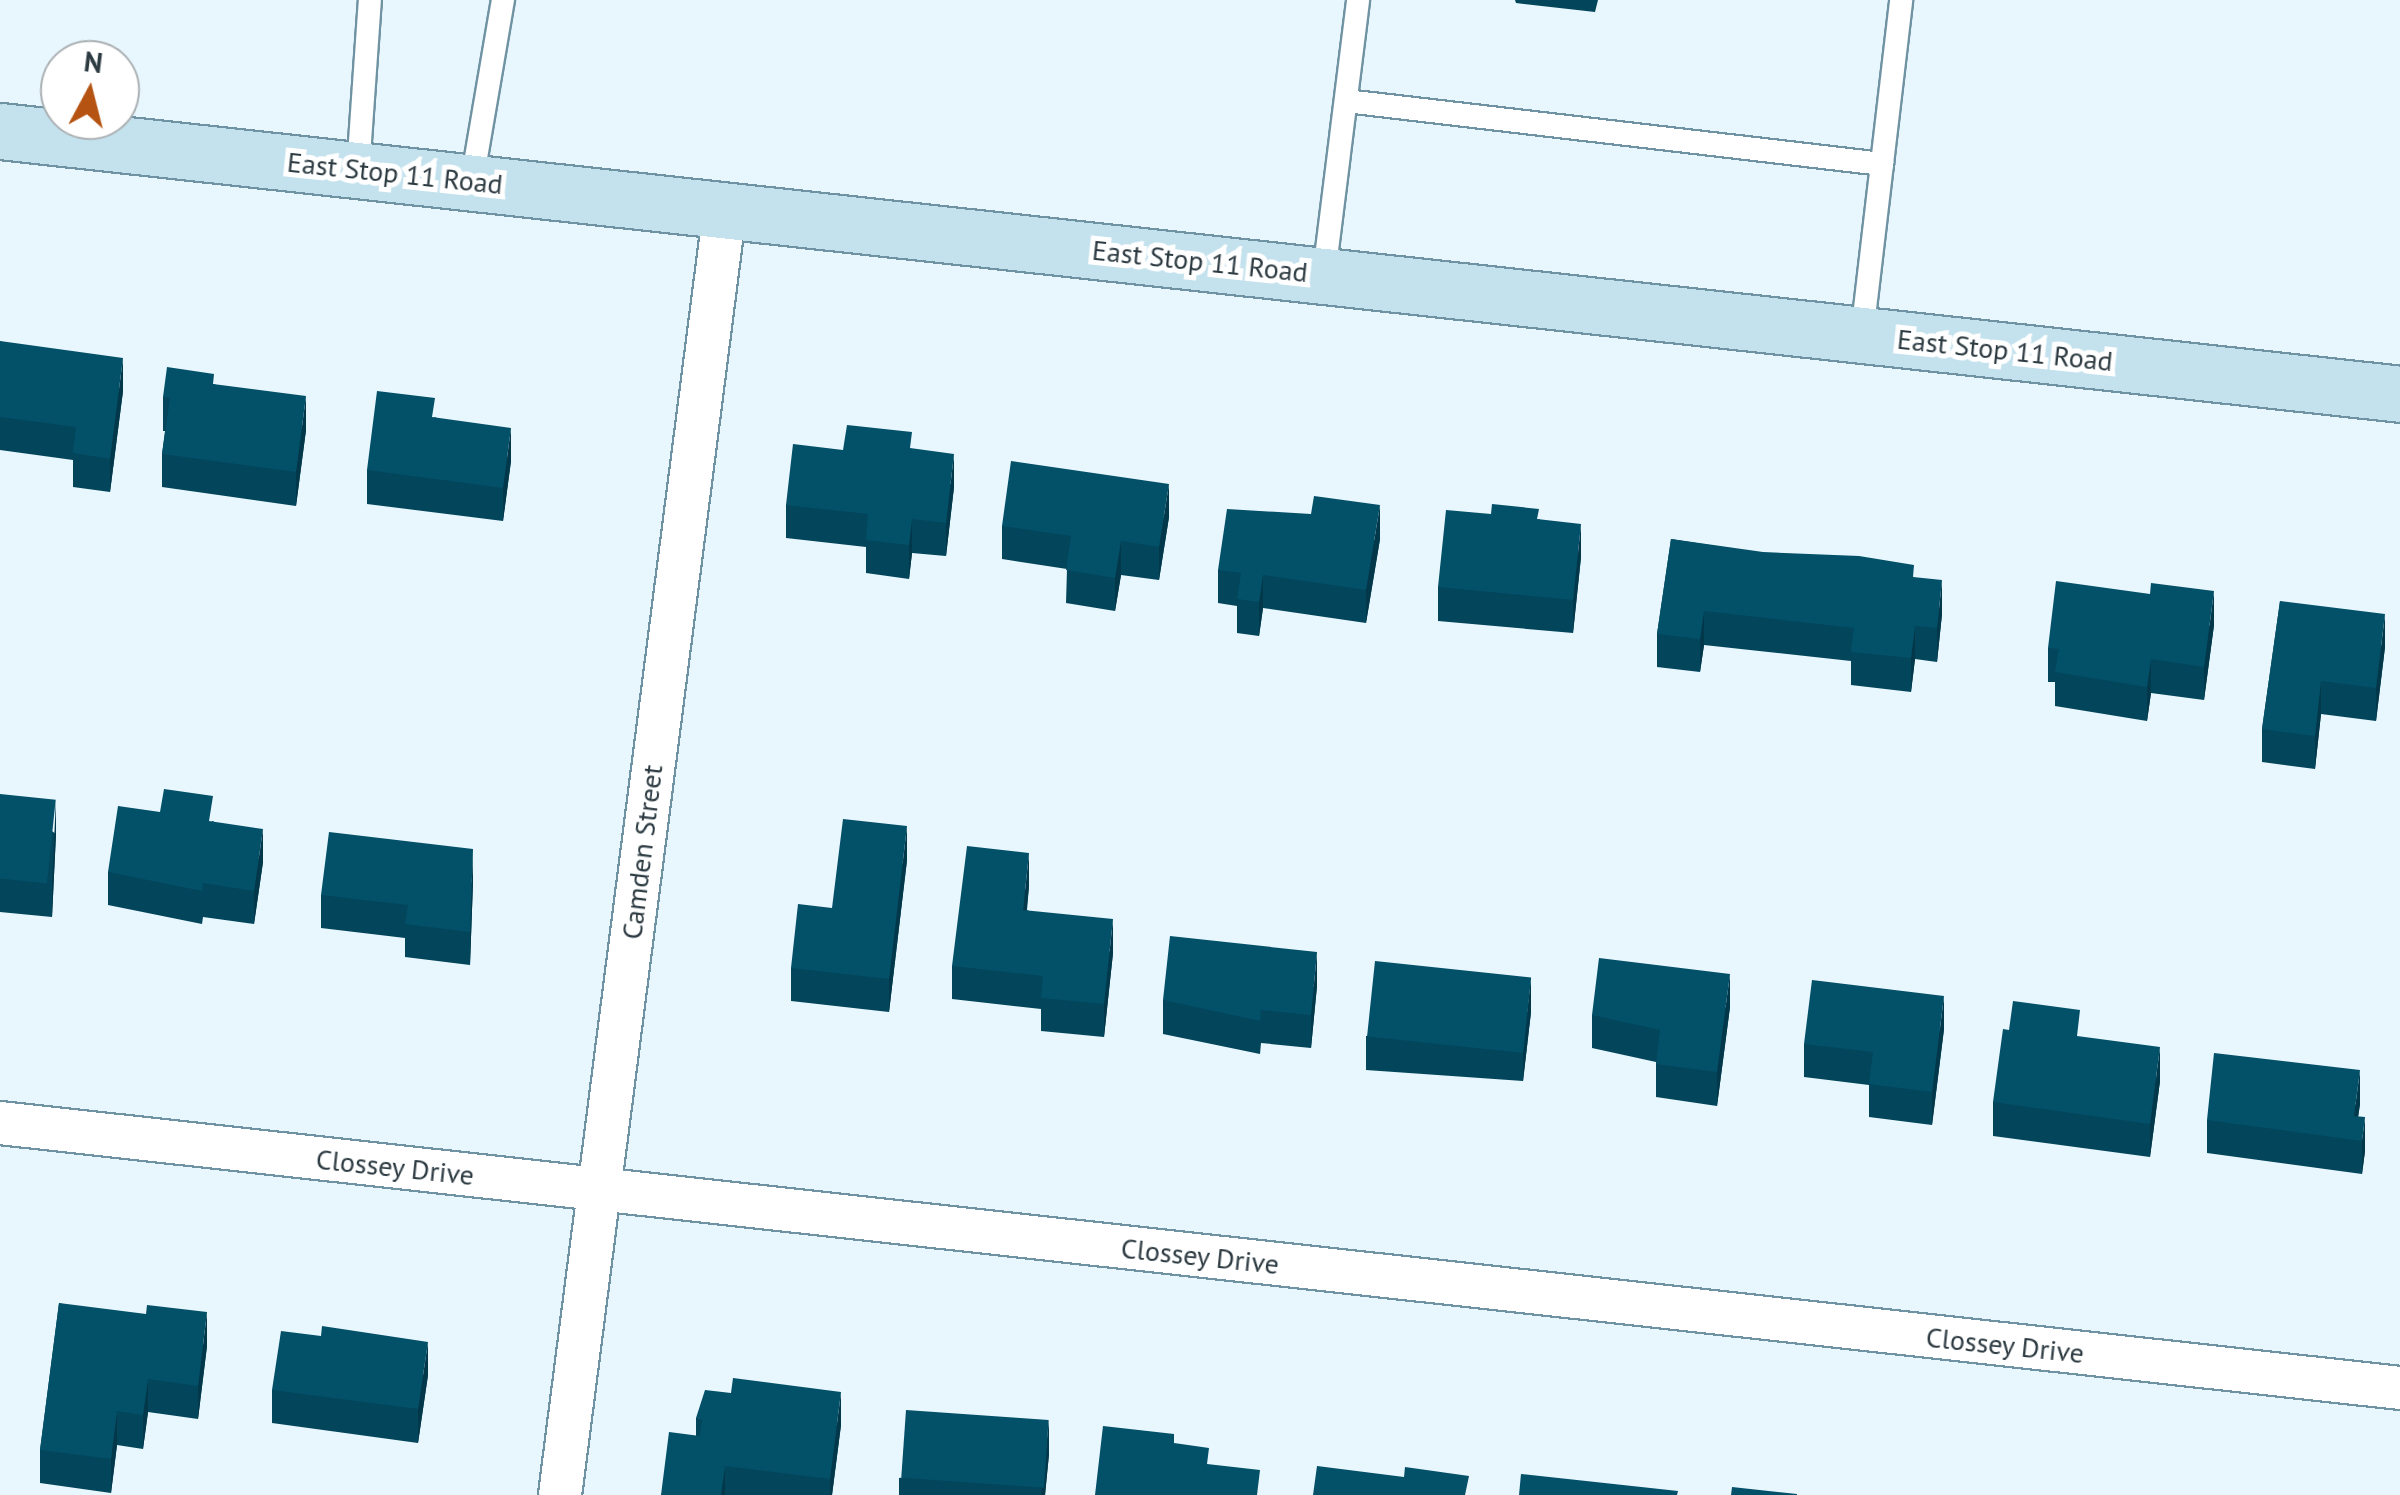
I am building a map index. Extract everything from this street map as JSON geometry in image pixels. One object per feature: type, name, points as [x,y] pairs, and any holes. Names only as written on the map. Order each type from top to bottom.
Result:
[{"type":"main road","name":"East Stop 11 Road","points":[[0,132],[725,208],[2400,394]]},
{"type":"street","name":"Camden Street","points":[[560,1495],[725,208]]},
{"type":"street","name":"Clossey Drive","points":[[0,1123],[2400,1388]]},
{"type":"lane","points":[[358,170],[370,0]]},
{"type":"lane","points":[[472,181],[503,0]]},
{"type":"lane","points":[[1324,274],[1358,0]]},
{"type":"lane","points":[[1862,334],[1902,0]]},
{"type":"lane","points":[[1346,101],[1882,164]]},
{"type":"building","points":[[0,341],[123,358],[110,459],[73,453],[76,427],[0,417]]},
{"type":"building","points":[[167,367],[214,374],[213,384],[306,396],[296,472],[162,454],[170,398],[163,397]]},
{"type":"building","points":[[377,391],[435,398],[432,417],[511,428],[503,488],[367,470]]},
{"type":"building","points":[[847,425],[912,432],[910,448],[954,454],[946,523],[912,519],[909,545],[866,540],[868,514],[786,505],[793,444],[843,450]]},
{"type":"building","points":[[1011,461],[1169,484],[1159,547],[1121,541],[1115,578],[1066,570],[1071,536],[1002,526]]},
{"type":"building","points":[[1314,496],[1380,505],[1366,590],[1263,575],[1259,602],[1237,599],[1241,573],[1218,570],[1227,509],[1311,514]]},
{"type":"building","points":[[1492,504],[1539,509],[1537,519],[1581,524],[1573,600],[1438,587],[1446,510],[1491,514]]},
{"type":"building","points":[[1671,539],[1763,552],[1859,556],[1914,565],[1913,577],[1942,580],[1937,628],[1915,626],[1911,658],[1851,652],[1854,628],[1704,611],[1700,639],[1657,634]]},
{"type":"building","points":[[2056,581],[2150,594],[2151,583],[2214,591],[2204,667],[2151,659],[2147,687],[2055,672],[2059,649],[2048,648]]},
{"type":"building","points":[[2280,601],[2385,614],[2376,688],[2321,681],[2315,736],[2262,729]]},
{"type":"building","points":[[164,789],[213,796],[209,821],[263,829],[254,891],[203,883],[202,891],[108,872],[118,806],[160,812]]},
{"type":"building","points":[[0,794],[56,800],[47,883],[0,878]]},
{"type":"building","points":[[843,819],[907,826],[889,979],[791,968],[798,904],[832,908]]},
{"type":"building","points":[[329,832],[473,849],[470,932],[405,924],[408,905],[321,895]]},
{"type":"building","points":[[967,846],[1029,853],[1023,910],[1113,919],[1104,1004],[1041,998],[1043,976],[952,966]]},
{"type":"building","points":[[1170,936],[1317,952],[1311,1015],[1261,1010],[1260,1021],[1163,1000]]},
{"type":"building","points":[[1599,958],[1730,974],[1717,1072],[1656,1064],[1660,1030],[1592,1015]]},
{"type":"building","points":[[1375,961],[1531,977],[1523,1053],[1367,1037]]},
{"type":"building","points":[[1812,980],[1944,996],[1932,1092],[1869,1084],[1873,1052],[1804,1044]]},
{"type":"building","points":[[2013,1001],[2080,1010],[2077,1036],[2160,1047],[2150,1124],[1993,1102],[2003,1029],[2009,1030]]},
{"type":"building","points":[[2214,1053],[2360,1070],[2354,1116],[2365,1117],[2362,1141],[2207,1120]]},
{"type":"building","points":[[59,1303],[146,1314],[147,1305],[207,1312],[198,1386],[148,1379],[143,1415],[117,1411],[111,1459],[40,1450]]},
{"type":"building","points":[[322,1326],[428,1342],[418,1409],[272,1390],[281,1331],[321,1336]]},
{"type":"building","points":[[733,1378],[841,1392],[830,1479],[725,1466],[721,1495],[661,1495],[669,1432],[700,1436],[702,1419],[696,1418],[705,1390],[731,1393]]},
{"type":"building","points":[[906,1410],[1049,1420],[1044,1488],[901,1478]]},
{"type":"building","points":[[1103,1426],[1174,1434],[1174,1443],[1209,1448],[1207,1464],[1260,1470],[1257,1495],[1095,1495]]},
{"type":"building","points":[[1317,1466],[1404,1477],[1405,1467],[1469,1476],[1465,1495],[1313,1495]]},
{"type":"building","points":[[1521,1474],[1678,1491],[1677,1495],[1519,1495]]},
{"type":"building","points":[[1732,1487],[1797,1494],[1797,1495],[1731,1495]]}]
